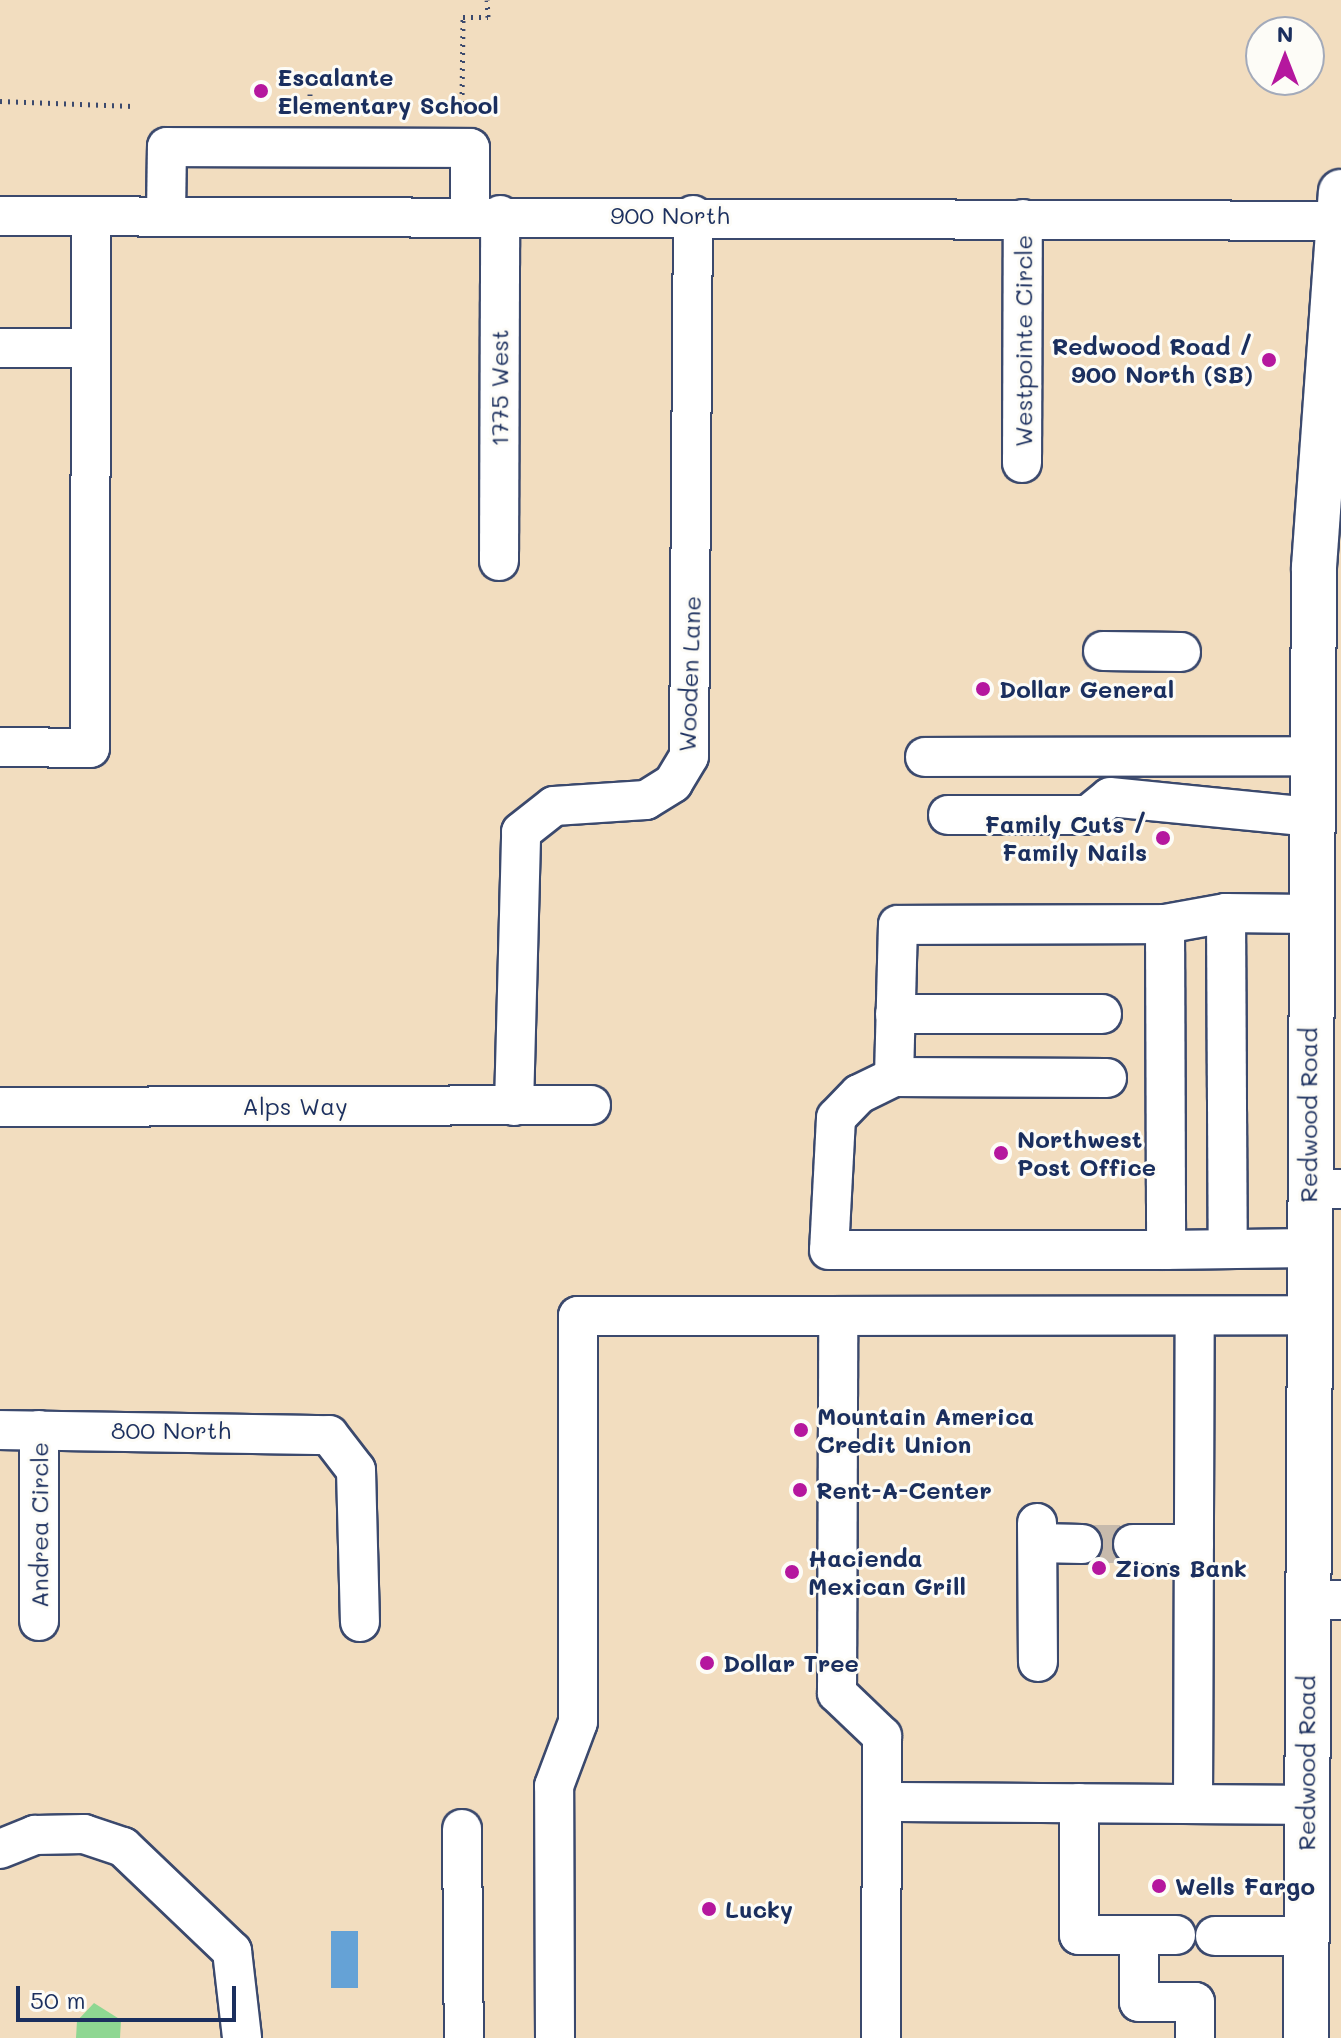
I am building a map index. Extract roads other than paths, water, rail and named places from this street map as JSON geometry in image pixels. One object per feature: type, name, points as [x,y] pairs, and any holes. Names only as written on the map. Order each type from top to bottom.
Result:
[{"type":"main road","name":"Redwood Road","points":[[1306,2038],[1306,1805],[1324,1600],[1308,1315],[1308,1248],[1324,1189],[1308,914],[1316,796],[1314,567],[1340,207]]},
{"type":"street","name":"1775 West","points":[[166,216],[167,147],[470,148],[485,215],[499,561]]},
{"type":"street","name":"900 North","points":[[0,216],[693,215],[1023,219],[1340,207]]},
{"type":"street","name":"Wooden Lane","points":[[514,1106],[521,832],[554,806],[646,800],[673,783],[689,756],[693,215]]},
{"type":"street","points":[[0,747],[90,748],[91,216]]},
{"type":"street","name":"Westpointe Circle","points":[[1022,463],[1023,219]]},
{"type":"street","points":[[0,348],[89,348]]},
{"type":"street","points":[[1103,651],[1181,652]]},
{"type":"street","points":[[925,757],[1316,796]]},
{"type":"street","points":[[948,815],[1088,815],[1110,797],[1207,803],[1316,796]]},
{"type":"street","points":[[894,1077],[898,925],[1165,924],[1226,913],[1308,914]]},
{"type":"street","points":[[1226,913],[1228,1249]]},
{"type":"street","points":[[1165,924],[1166,1250]]},
{"type":"street","points":[[895,1014],[1102,1014]]},
{"type":"street","points":[[1107,1078],[894,1077],[859,1094],[836,1118],[829,1250],[1308,1248]]},
{"type":"street","name":"Alps Way","points":[[0,1107],[591,1105]]},
{"type":"street","points":[[555,2038],[554,1786],[578,1722],[578,1316],[1308,1315]]},
{"type":"street","points":[[838,1316],[837,1693],[882,1736],[881,2038]]},
{"type":"street","points":[[1193,1804],[1195,1317]]},
{"type":"street","name":"800 North","points":[[0,1430],[305,1430],[340,1442],[358,1487],[360,1622]]},
{"type":"street","name":"Andrea Circle","points":[[39,1430],[39,1621]]},
{"type":"street","points":[[1038,1662],[1038,1533],[1082,1544]]},
{"type":"street","points":[[1133,1544],[1194,1544]]},
{"type":"street","points":[[882,1802],[1306,1805]]},
{"type":"street","points":[[1079,1803],[1079,1935],[1158,1935],[1139,2002],[1195,2002],[1195,2038]]},
{"type":"street","points":[[462,1829],[464,2038]]},
{"type":"street","points":[[0,1849],[35,1835],[84,1834],[123,1847],[232,1951],[242,2038]]},
{"type":"street","points":[[1215,1936],[1306,1936]]},
{"type":"water","points":[[331,1931],[358,1931],[358,1988],[331,1988]]},
{"type":"tunnel","points":[[1082,1544],[1133,1544]]},
{"type":"place","name":"Escalante Elementary School","points":[[261,91]]},
{"type":"place","name":"Redwood Road / 900 North (SB)","points":[[1269,360]]},
{"type":"place","name":"Dollar General","points":[[983,689]]},
{"type":"place","name":"Family Cuts / Family Nails","points":[[1163,838]]},
{"type":"place","name":"Northwest Post Office","points":[[1001,1153]]},
{"type":"place","name":"Mountain America Credit Union","points":[[801,1430]]},
{"type":"place","name":"Rent-A-Center","points":[[800,1490]]},
{"type":"place","name":"Zions Bank","points":[[1099,1568]]},
{"type":"place","name":"Hacienda Mexican Grill","points":[[792,1572]]},
{"type":"place","name":"Dollar Tree","points":[[707,1663]]},
{"type":"place","name":"Wells Fargo","points":[[1159,1886]]},
{"type":"place","name":"Lucky","points":[[709,1909]]}]
